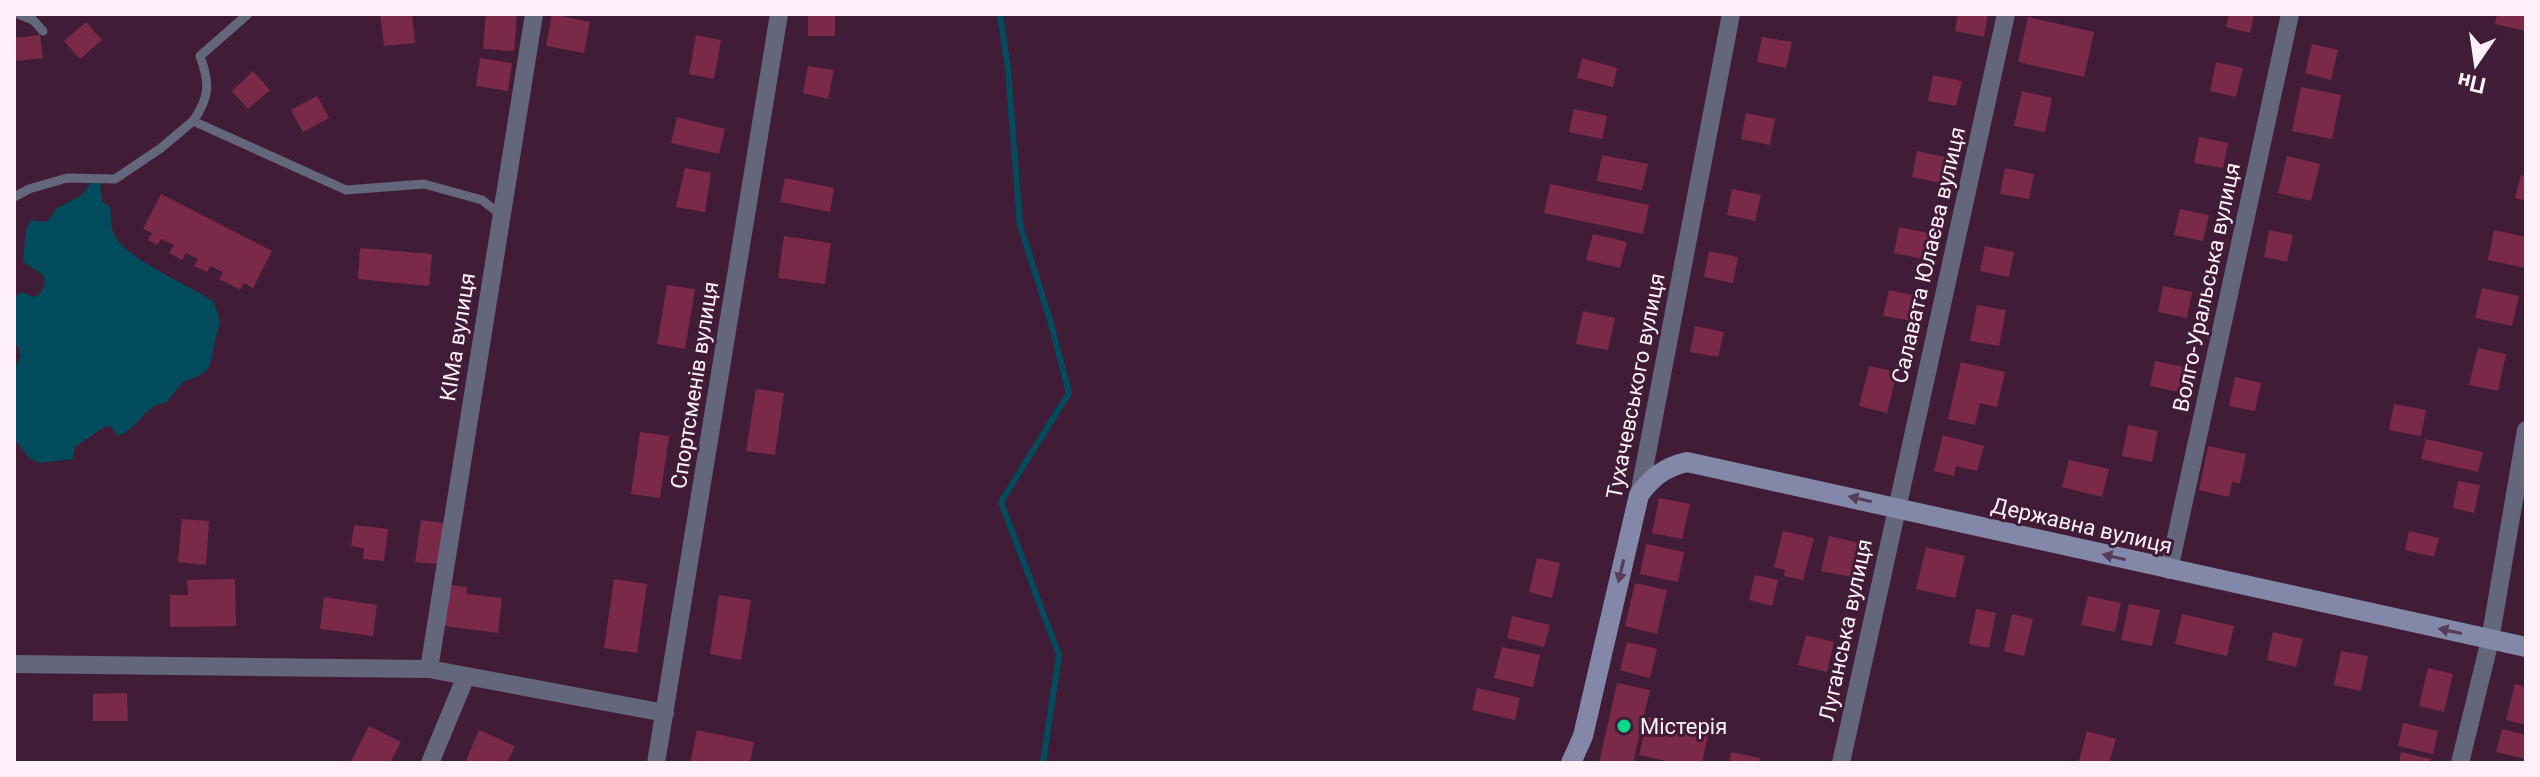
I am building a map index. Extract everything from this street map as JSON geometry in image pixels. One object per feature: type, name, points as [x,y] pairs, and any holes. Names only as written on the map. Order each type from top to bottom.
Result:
[{"type":"main road","name":"Державна вулиця","points":[[1639,495],[1662,471],[1687,462],[2526,647]]},
{"type":"main road","name":"Тухачевського вулиця","points":[[1571,763],[1583,736],[1639,495]]},
{"type":"street","name":"КІМа вулиця","points":[[429,669],[534,14]]},
{"type":"street","name":"Спортсменів вулиця","points":[[656,763],[779,14]]},
{"type":"street","name":"Тухачевського вулиця","points":[[1639,495],[1731,14]]},
{"type":"street","name":"Салавата Юлаєва вулиця","points":[[1896,507],[2006,14]]},
{"type":"street","name":"Волго-Уральська вулиця","points":[[2169,570],[2290,14]]},
{"type":"street","points":[[2460,763],[2490,640],[2526,430]]},
{"type":"street","name":"Луганська вулиця","points":[[1841,763],[1896,507]]},
{"type":"street","points":[[14,664],[429,669],[665,713]]},
{"type":"street","points":[[430,763],[466,676]]},
{"type":"lane","points":[[18,14],[33,20],[43,31]]},
{"type":"lane","points":[[14,197],[29,189],[67,178],[115,179],[161,148],[193,121],[205,104],[207,77],[200,56],[248,14]]},
{"type":"lane","points":[[193,121],[346,190],[424,184],[482,200],[501,215]]},
{"type":"water","points":[[100,182],[102,201],[110,207],[112,229],[119,242],[143,261],[214,302],[220,321],[209,368],[183,382],[166,403],[153,407],[118,436],[111,427],[106,426],[75,447],[73,459],[40,463],[30,459],[14,439],[14,370],[20,357],[14,341],[14,298],[21,292],[35,297],[41,293],[45,283],[43,275],[23,262],[26,230],[31,220],[47,222],[57,208],[82,195],[91,183]]},
{"type":"building","points":[[380,14],[412,14],[415,43],[384,46]]},
{"type":"building","points":[[486,14],[517,14],[514,51],[483,49]]},
{"type":"building","points":[[552,14],[590,22],[584,53],[546,46]]},
{"type":"building","points":[[808,14],[835,14],[835,36],[808,36]]},
{"type":"building","points":[[1958,14],[1988,14],[1984,37],[1955,31]]},
{"type":"building","points":[[2229,14],[2254,14],[2250,33],[2226,27]]},
{"type":"building","points":[[2497,14],[2526,14],[2526,31],[2495,24]]},
{"type":"building","points":[[2028,17],[2094,32],[2084,77],[2018,62]]},
{"type":"building","points":[[86,22],[102,40],[80,59],[64,41]]},
{"type":"building","points":[[40,35],[43,58],[16,61],[14,38]]},
{"type":"building","points":[[696,35],[721,40],[714,79],[689,74]]},
{"type":"building","points":[[1762,37],[1792,42],[1786,68],[1757,62]]},
{"type":"building","points":[[2312,44],[2338,50],[2331,80],[2305,73]]},
{"type":"building","points":[[480,58],[512,63],[508,91],[476,86]]},
{"type":"building","points":[[1582,58],[1617,68],[1613,87],[1577,78]]},
{"type":"building","points":[[2216,62],[2243,68],[2236,97],[2210,91]]},
{"type":"building","points":[[808,66],[834,70],[828,99],[803,93]]},
{"type":"building","points":[[253,71],[270,90],[248,109],[232,91]]},
{"type":"building","points":[[1933,75],[1962,81],[1956,106],[1928,101]]},
{"type":"building","points":[[2301,87],[2341,95],[2332,139],[2292,131]]},
{"type":"building","points":[[2022,91],[2052,98],[2045,132],[2014,126]]},
{"type":"building","points":[[317,96],[329,118],[303,132],[291,110]]},
{"type":"building","points":[[1574,109],[1607,116],[1602,139],[1569,132]]},
{"type":"building","points":[[1746,113],[1775,119],[1770,145],[1741,139]]},
{"type":"building","points":[[677,117],[725,129],[719,154],[671,143]]},
{"type":"building","points":[[2199,137],[2228,143],[2223,168],[2194,163]]},
{"type":"building","points":[[1917,151],[1945,157],[1940,183],[1912,177]]},
{"type":"building","points":[[1602,155],[1648,164],[1642,190],[1597,181]]},
{"type":"building","points":[[2287,156],[2320,164],[2311,201],[2278,193]]},
{"type":"building","points":[[685,168],[711,173],[705,212],[676,207]]},
{"type":"building","points":[[2005,168],[2034,174],[2029,199],[2000,194]]},
{"type":"building","points":[[2521,175],[2526,176],[2526,201],[2515,198]]},
{"type":"building","points":[[785,178],[834,188],[830,212],[780,202]]},
{"type":"building","points":[[1550,184],[1649,205],[1643,234],[1544,213]]},
{"type":"building","points":[[1732,189],[1761,195],[1755,221],[1727,215]]},
{"type":"building","points":[[161,194],[272,251],[253,288],[244,283],[240,290],[219,279],[223,272],[210,266],[207,272],[194,266],[198,259],[186,253],[182,260],[169,253],[174,245],[161,239],[157,245],[148,240],[152,233],[143,229]]},
{"type":"building","points":[[2180,209],[2209,215],[2203,241],[2174,235]]},
{"type":"building","points":[[1899,227],[1929,233],[1923,259],[1894,253]]},
{"type":"building","points":[[2269,230],[2293,235],[2287,262],[2264,257]]},
{"type":"building","points":[[2494,230],[2526,237],[2525,268],[2488,260]]},
{"type":"building","points":[[1593,234],[1627,242],[1620,268],[1586,260]]},
{"type":"building","points":[[784,236],[831,243],[825,284],[778,278]]},
{"type":"building","points":[[1985,246],[2014,252],[2009,277],[1980,271]]},
{"type":"building","points":[[360,248],[432,254],[429,286],[358,279]]},
{"type":"building","points":[[1709,251],[1738,257],[1733,283],[1704,277]]},
{"type":"building","points":[[667,285],[695,289],[685,349],[657,344]]},
{"type":"building","points":[[2163,286],[2192,292],[2187,318],[2158,312]]},
{"type":"building","points":[[2482,288],[2519,296],[2512,326],[2475,318]]},
{"type":"building","points":[[1889,290],[1917,296],[1912,321],[1883,316]]},
{"type":"building","points":[[1977,305],[2006,310],[1999,346],[1970,341]]},
{"type":"building","points":[[1583,311],[1615,318],[1608,350],[1576,344]]},
{"type":"building","points":[[1695,326],[1724,332],[1718,357],[1690,352]]},
{"type":"building","points":[[2478,348],[2506,354],[2498,391],[2469,385]]},
{"type":"building","points":[[2155,361],[2184,367],[2179,392],[2150,386]]},
{"type":"building","points":[[1961,362],[2005,372],[1997,407],[1980,403],[1975,425],[1948,419]]},
{"type":"building","points":[[1869,366],[1897,372],[1887,413],[1859,406]]},
{"type":"building","points":[[2235,377],[2261,383],[2255,411],[2229,406]]},
{"type":"building","points":[[756,389],[784,393],[775,455],[746,451]]},
{"type":"building","points":[[2394,404],[2426,410],[2421,436],[2389,430]]},
{"type":"building","points":[[2128,425],[2158,431],[2152,462],[2122,456]]},
{"type":"building","points":[[640,432],[669,436],[660,498],[631,494]]},
{"type":"building","points":[[1943,435],[1984,446],[1977,471],[1956,466],[1954,476],[1934,471]]},
{"type":"building","points":[[2426,439],[2483,452],[2478,472],[2421,459]]},
{"type":"building","points":[[2208,446],[2246,454],[2240,483],[2232,482],[2229,497],[2199,490]]},
{"type":"building","points":[[2069,460],[2109,469],[2102,497],[2062,487]]},
{"type":"building","points":[[2458,481],[2480,485],[2474,513],[2453,508]]},
{"type":"building","points":[[1659,498],[1690,504],[1682,539],[1652,533]]},
{"type":"building","points":[[182,519],[209,521],[206,565],[178,562]]},
{"type":"building","points":[[421,520],[444,523],[439,564],[415,562]]},
{"type":"building","points":[[354,525],[388,529],[384,561],[363,559],[364,548],[351,546]]},
{"type":"building","points":[[1783,531],[1814,538],[1803,580],[1784,576],[1785,570],[1774,567]]},
{"type":"building","points":[[2409,531],[2439,538],[2434,557],[2405,550]]},
{"type":"building","points":[[1829,536],[1859,543],[1852,577],[1821,571]]},
{"type":"building","points":[[1646,544],[1684,552],[1678,582],[1640,574]]},
{"type":"building","points":[[1926,547],[1965,556],[1955,598],[1916,589]]},
{"type":"building","points":[[1537,558],[1560,563],[1552,598],[1529,592]]},
{"type":"building","points":[[1755,575],[1778,580],[1772,606],[1749,600]]},
{"type":"building","points":[[235,579],[236,626],[170,627],[170,595],[188,595],[187,580]]},
{"type":"building","points":[[614,579],[647,584],[637,653],[604,648]]},
{"type":"building","points":[[1635,583],[1667,590],[1657,634],[1625,626]]},
{"type":"building","points":[[448,585],[467,587],[467,594],[502,598],[498,633],[444,626]]},
{"type":"building","points":[[719,595],[751,600],[741,660],[710,654]]},
{"type":"building","points":[[2088,596],[2121,603],[2115,632],[2081,625]]},
{"type":"building","points":[[324,597],[377,605],[373,636],[320,629]]},
{"type":"building","points":[[2129,604],[2160,610],[2152,646],[2121,640]]},
{"type":"building","points":[[1976,609],[1996,613],[1989,648],[1969,644]]},
{"type":"building","points":[[2012,614],[2033,619],[2024,656],[2004,651]]},
{"type":"building","points":[[2182,614],[2234,626],[2227,656],[2175,644]]},
{"type":"building","points":[[1512,616],[1550,625],[1544,647],[1507,638]]},
{"type":"building","points":[[2273,632],[2303,639],[2296,667],[2267,660]]},
{"type":"building","points":[[1806,635],[1834,642],[1827,672],[1798,665]]},
{"type":"building","points":[[1627,642],[1657,649],[1650,678],[1620,670]]},
{"type":"building","points":[[1502,647],[1540,655],[1533,687],[1494,678]]},
{"type":"building","points":[[2341,651],[2368,656],[2361,691],[2334,685]]},
{"type":"building","points":[[2428,668],[2453,674],[2444,712],[2419,706]]},
{"type":"building","name":"Містерія","points":[[1617,683],[1650,690],[1633,763],[1599,763]]},
{"type":"building","points":[[2515,684],[2526,687],[2526,725],[2506,720]]},
{"type":"building","points":[[1477,688],[1520,698],[1515,720],[1472,710]]},
{"type":"building","points":[[127,693],[128,721],[93,721],[93,694]]},
{"type":"building","points":[[1648,717],[1709,731],[1702,763],[1675,763],[1639,755]]},
{"type":"building","points":[[2403,723],[2438,731],[2433,754],[2398,746]]},
{"type":"building","points":[[369,726],[401,742],[390,763],[350,763]]},
{"type":"building","points":[[2502,729],[2526,735],[2526,759],[2496,752]]},
{"type":"building","points":[[479,730],[515,746],[507,763],[465,763]]},
{"type":"building","points":[[697,730],[754,742],[750,763],[690,763]]},
{"type":"building","points":[[2087,731],[2116,739],[2109,763],[2079,761]]},
{"type":"building","points":[[1731,752],[1760,758],[1759,763],[1729,763]]},
{"type":"building","points":[[2401,752],[2431,759],[2430,763],[2399,763]]},
{"type":"waterway","points":[[1000,14],[1008,69],[1020,225],[1069,393],[1001,502],[1059,655],[1043,763]]},
{"type":"place","name":"Містерія","points":[[1624,726]]}]
